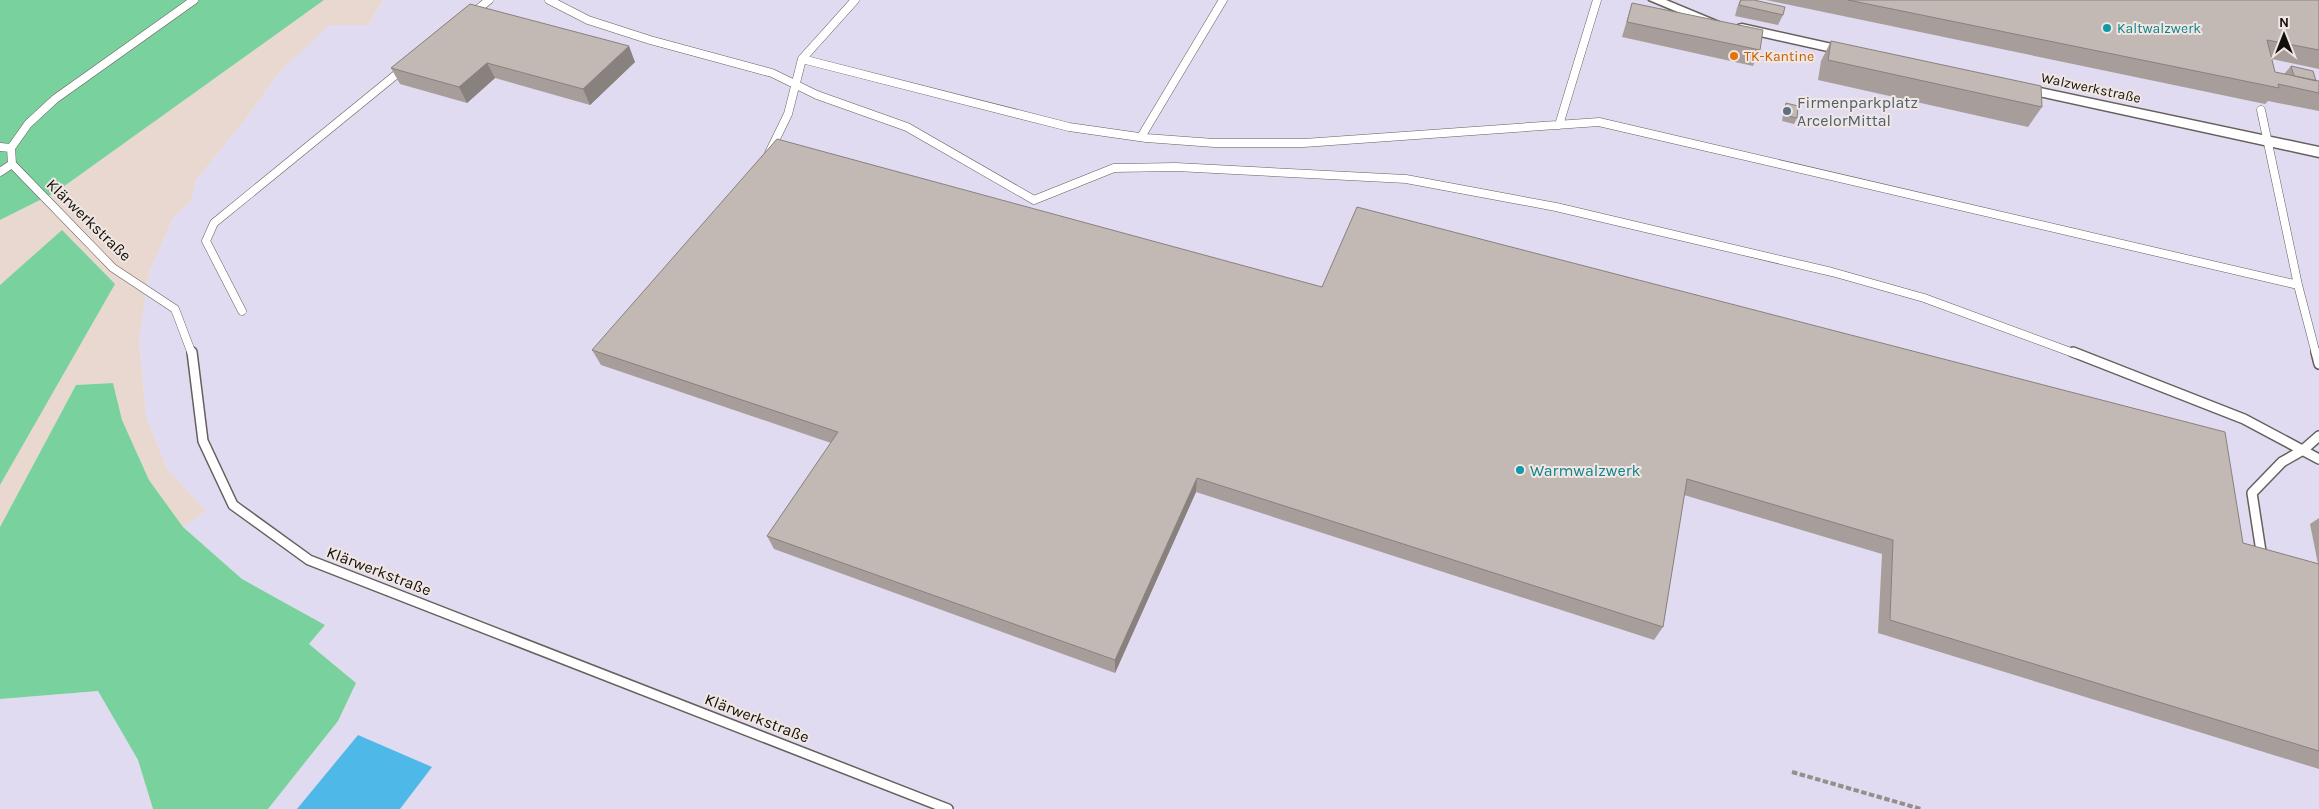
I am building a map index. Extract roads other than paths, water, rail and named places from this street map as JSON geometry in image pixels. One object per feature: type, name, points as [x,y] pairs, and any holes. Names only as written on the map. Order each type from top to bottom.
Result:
[{"type":"street","points":[[1655,0],[1703,20],[1860,54]]},
{"type":"street","name":"Walzwerkstraße","points":[[2011,86],[2319,152]]},
{"type":"lane","points":[[0,172],[12,164],[11,148],[28,124],[55,99],[194,0]]},
{"type":"lane","points":[[466,18],[489,0]]},
{"type":"lane","points":[[549,0],[588,20],[650,40],[772,73],[817,95],[907,127],[1034,200],[1114,168],[1176,167],[1406,179],[1556,207],[1832,272],[1924,298],[2020,332],[2244,419],[2319,458]]},
{"type":"lane","points":[[765,161],[788,114],[802,59],[855,0]]},
{"type":"lane","points":[[1141,138],[1223,0]]},
{"type":"lane","points":[[1559,125],[1597,0]]},
{"type":"lane","points":[[802,59],[1069,127],[1141,138],[1214,143],[1304,144],[1599,122],[2298,285]]},
{"type":"lane","points":[[242,311],[206,241],[214,223],[412,62]]},
{"type":"lane","points":[[2261,110],[2298,285],[2319,364]]},
{"type":"lane","points":[[0,147],[11,148]]},
{"type":"lane","name":"Klärwerkstraße","points":[[12,164],[113,268],[175,309],[191,347],[203,441],[232,506],[309,560],[948,809]]},
{"type":"lane","points":[[2263,567],[2252,493],[2282,462],[2303,450],[2319,436]]},
{"type":"water","points":[[358,735],[432,767],[400,809],[297,809]]},
{"type":"place","name":"Kaltwalzwerk","points":[[2107,28]]},
{"type":"place","name":"TK-Kantine","points":[[1734,56]]},
{"type":"place","name":"Firmenparkplatz ArcelorMittal","points":[[1787,111]]},
{"type":"place","name":"Warmwalzwerk","points":[[1520,470]]}]
